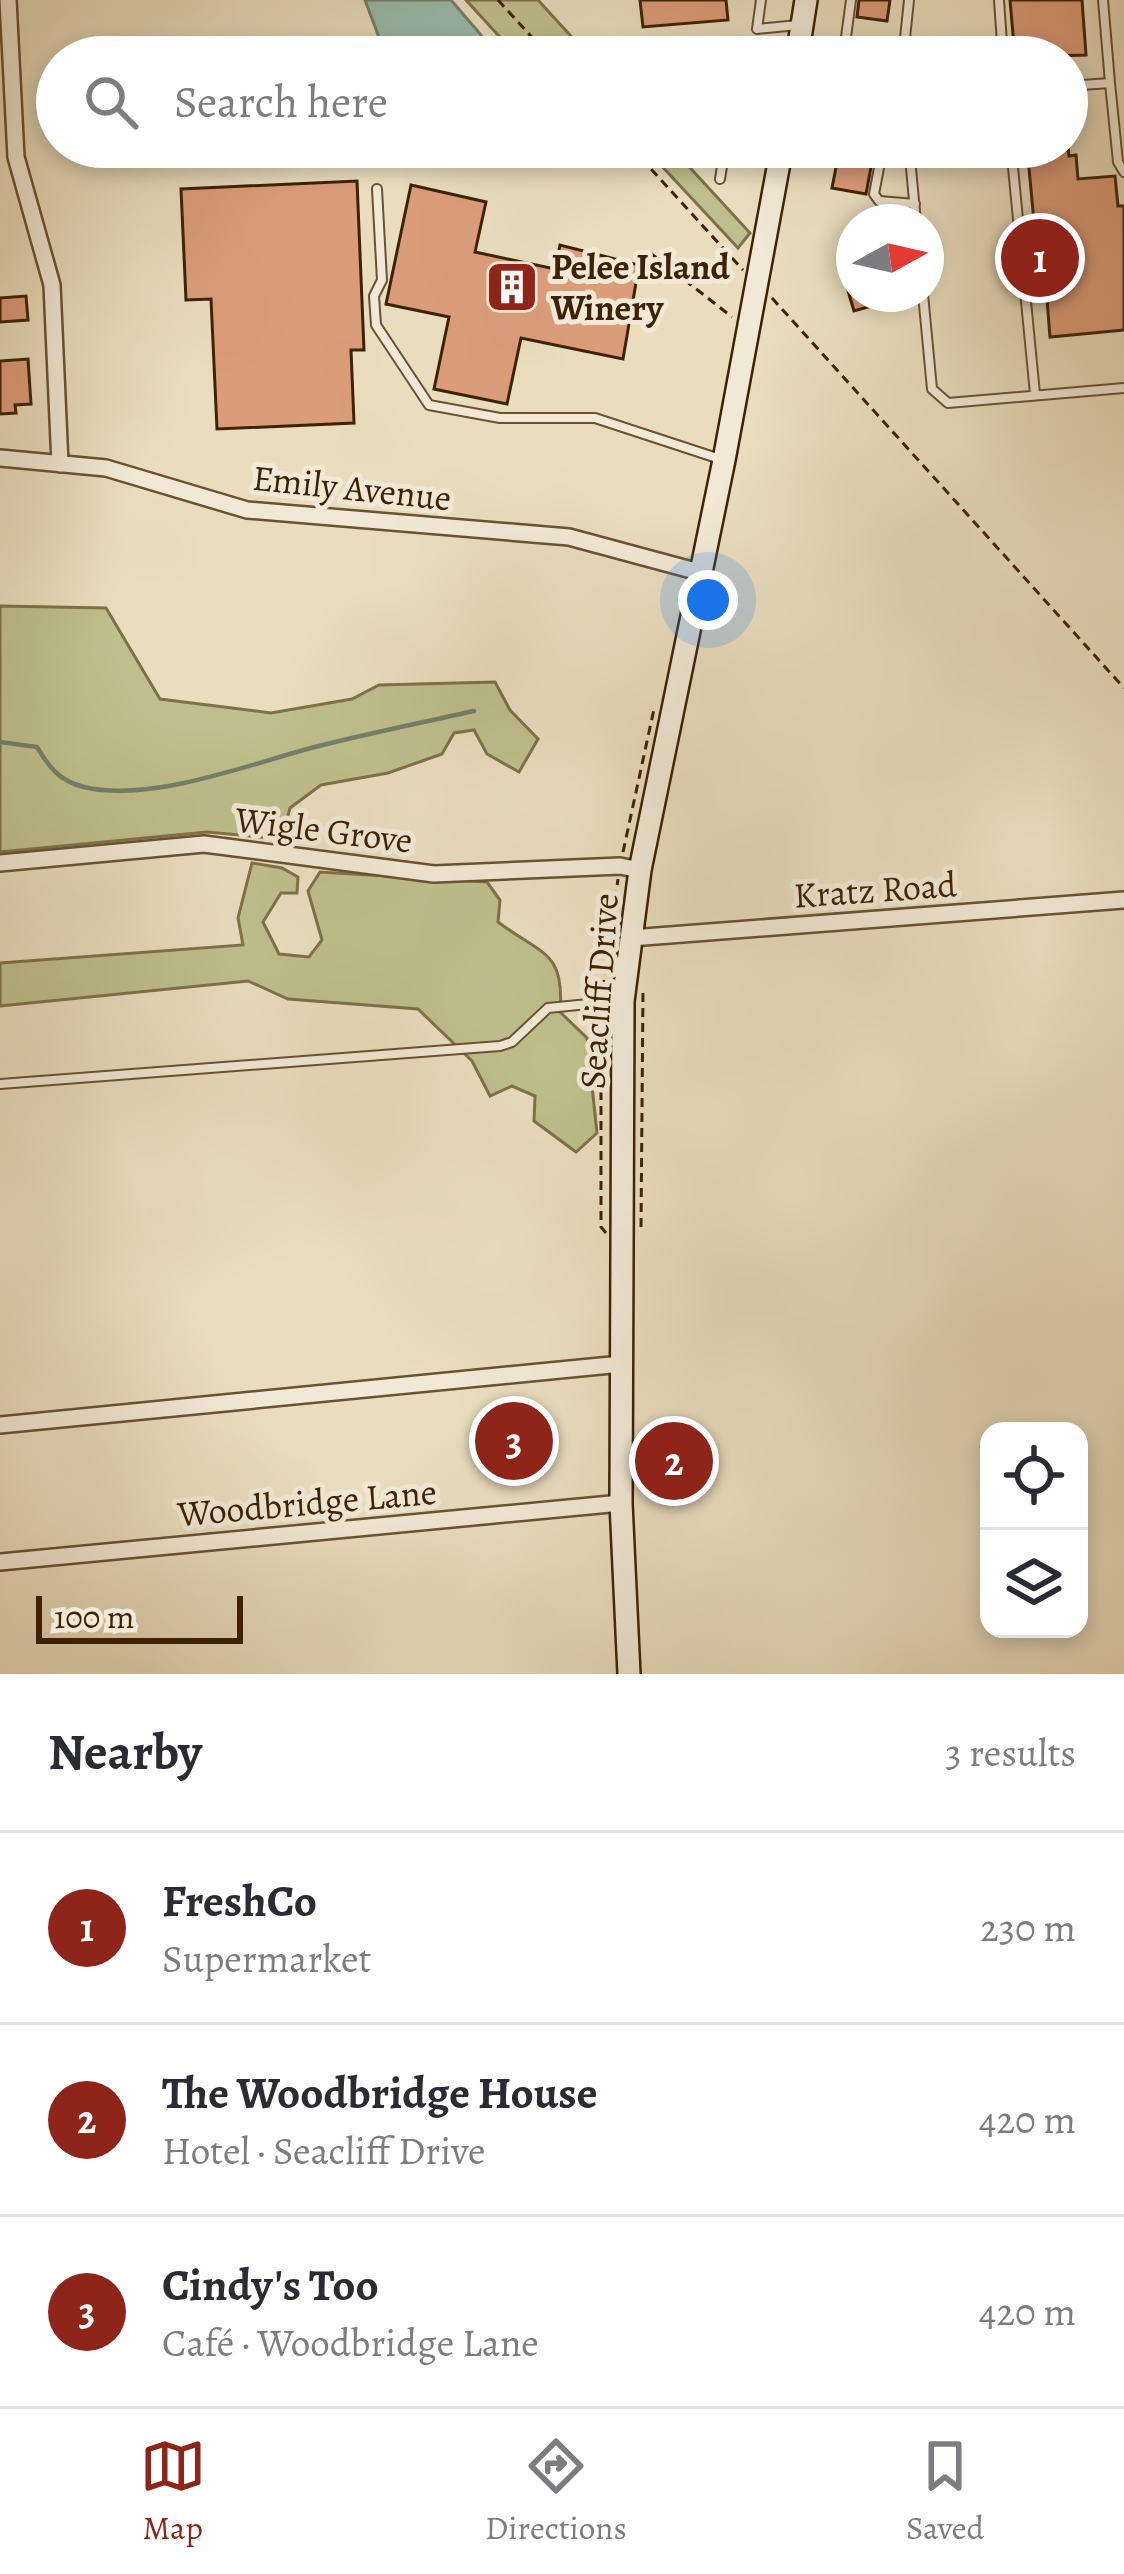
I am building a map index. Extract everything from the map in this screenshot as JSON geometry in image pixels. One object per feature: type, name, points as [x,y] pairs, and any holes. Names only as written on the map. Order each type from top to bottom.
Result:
[{"type":"main road","points":[[800,36],[806,0]]},
{"type":"main road","name":"Seacliff Drive","points":[[629,1674],[621,1503],[623,1001],[640,870],[778,168]]},
{"type":"street","points":[[8,0],[16,157],[52,285],[60,464]]},
{"type":"street","name":"Emily Avenue","points":[[0,458],[106,468],[247,510],[569,537],[699,572]]},
{"type":"street","name":"Wigle Grove","points":[[0,863],[204,844],[434,874],[620,866],[640,870]]},
{"type":"street","name":"Kratz Road","points":[[631,938],[1124,900]]},
{"type":"street","points":[[0,1424],[621,1364]]},
{"type":"street","name":"Woodbridge Lane","points":[[3,1563],[621,1503]]},
{"type":"lane","points":[[761,0],[757,29],[802,25]]},
{"type":"lane","points":[[846,36],[851,0]]},
{"type":"lane","points":[[905,36],[909,0]]},
{"type":"lane","points":[[999,0],[1002,36]]},
{"type":"lane","points":[[1103,0],[1118,162],[1124,172]]},
{"type":"lane","points":[[1088,85],[1110,83]]},
{"type":"lane","points":[[720,178],[722,168]]},
{"type":"lane","points":[[879,168],[874,194],[879,200],[915,204],[911,168]]},
{"type":"lane","points":[[1013,168],[1035,394]]},
{"type":"lane","points":[[377,189],[382,280],[374,296],[376,325],[429,406],[500,418],[595,418],[724,460]]},
{"type":"lane","points":[[925,312],[932,389],[948,403],[1124,388]]},
{"type":"lane","points":[[0,1084],[500,1046],[512,1042],[548,1008],[623,1001]]},
{"type":"path","points":[[497,0],[530,36]]},
{"type":"path","points":[[651,168],[1124,688]]},
{"type":"path","points":[[650,252],[733,318],[750,323]]},
{"type":"green space","points":[[466,0],[538,0],[571,36],[499,36]]},
{"type":"green space","points":[[664,168],[690,168],[750,233],[738,248]]},
{"type":"green space","points":[[0,606],[106,608],[160,699],[271,713],[352,699],[379,685],[495,682],[510,710],[538,739],[519,772],[487,754],[474,730],[454,733],[442,754],[388,773],[321,785],[290,808],[282,839],[207,832],[0,852]]},
{"type":"green space","points":[[252,863],[282,868],[298,877],[297,893],[281,893],[263,922],[279,954],[309,957],[322,940],[308,891],[320,872],[487,882],[500,900],[498,922],[554,965],[560,1012],[587,1038],[597,1133],[576,1152],[534,1121],[535,1096],[512,1086],[490,1096],[472,1061],[418,1009],[288,999],[248,981],[0,1006],[0,963],[243,945],[238,918]]},
{"type":"shaded area","points":[[365,0],[451,0],[481,36],[378,36]]},
{"type":"building","points":[[640,0],[726,0],[728,20],[643,27]]},
{"type":"building","points":[[859,0],[890,0],[887,21],[857,17]]},
{"type":"building","points":[[1010,0],[1082,0],[1085,36],[1013,36]]},
{"type":"building","points":[[836,168],[871,168],[866,194],[832,188]]},
{"type":"building","points":[[1029,168],[1077,168],[1078,179],[1115,176],[1118,206],[1124,206],[1124,330],[1050,337],[1045,274],[1039,275]]},
{"type":"building","points":[[357,181],[364,350],[351,350],[354,423],[217,429],[211,299],[186,300],[181,189]]},
{"type":"building","name":"Pelee Island Winery","points":[[411,185],[486,202],[475,252],[555,269],[560,245],[639,265],[623,359],[521,338],[507,404],[434,389],[449,317],[386,304]]},
{"type":"building","points":[[26,296],[28,320],[0,322],[0,298]]},
{"type":"building","points":[[28,359],[31,404],[15,405],[16,413],[0,414],[0,361]]},
{"type":"building","points":[[663,1448],[685,1448],[686,1473],[664,1474]]},
{"type":"waterway","points":[[0,742],[37,747],[56,772],[75,784],[110,791],[138,790],[198,780],[331,743],[474,711]]},
{"type":"place","name":"FreshCo","points":[[1040,258]]},
{"type":"place","name":"Pelee Island Winery","points":[[512,287]]},
{"type":"place","name":"Cindy's Too","points":[[514,1441]]},
{"type":"place","name":"The Woodbridge House","points":[[674,1461]]}]
